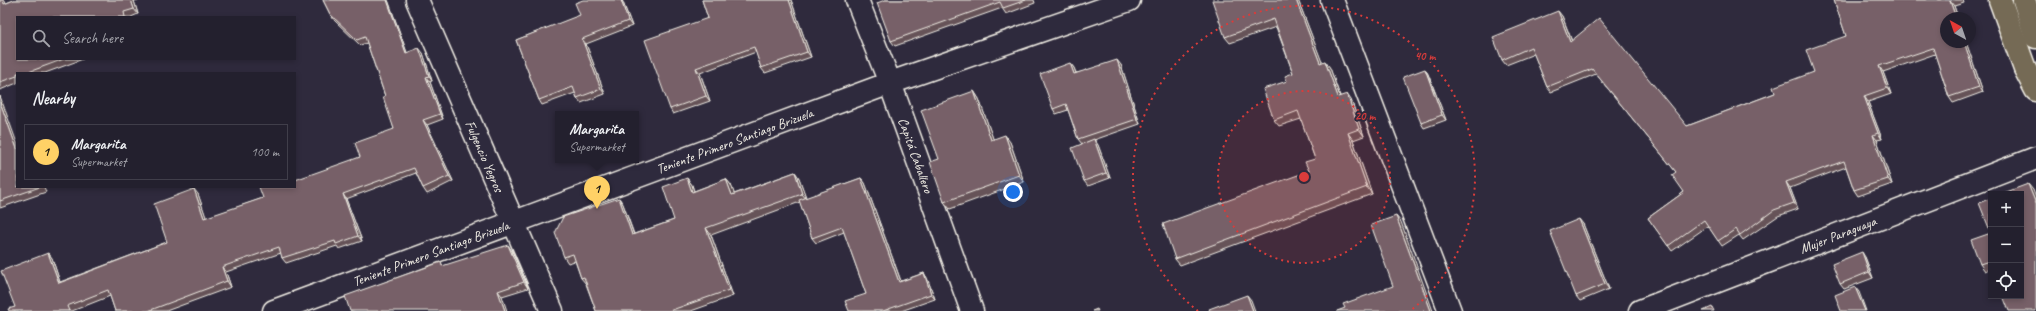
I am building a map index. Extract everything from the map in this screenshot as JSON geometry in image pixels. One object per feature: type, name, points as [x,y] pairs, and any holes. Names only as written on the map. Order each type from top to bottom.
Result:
[{"type":"main road","points":[[2000,0],[2025,69],[2036,90]]},
{"type":"main road","points":[[2024,0],[2036,37]]},
{"type":"street","name":"Fulgencio Yegros","points":[[417,0],[552,311]]},
{"type":"street","name":"Capitá Caballero","points":[[857,0],[890,83],[972,311]]},
{"type":"street","name":"Teniente Primero Santiago Brizuela","points":[[274,311],[514,224],[890,83],[1129,0]]},
{"type":"street","points":[[1332,0],[1450,311]]},
{"type":"street","name":"Mujer Paraguaya","points":[[1640,311],[2036,158]]},
{"type":"building","points":[[0,0],[3,0],[4,4],[14,0],[131,0],[134,9],[124,12],[125,16],[16,16],[16,60],[61,60],[29,72],[16,72],[16,76],[0,82]]},
{"type":"building","points":[[323,0],[387,0],[406,53],[419,48],[429,76],[426,77],[440,114],[423,120],[449,176],[423,188],[414,168],[343,194],[358,236],[336,244],[335,241],[282,258],[279,247],[222,267],[227,281],[148,311],[115,311],[108,290],[67,306],[69,311],[9,311],[8,309],[15,307],[1,271],[48,253],[59,283],[167,242],[154,204],[194,189],[204,218],[263,198],[259,188],[296,188],[296,180],[360,157],[355,143],[394,129],[383,97],[385,96],[365,37],[357,40],[330,14]]},
{"type":"building","points":[[583,0],[621,0],[628,21],[582,39],[601,89],[577,98],[573,87],[539,100],[516,40],[580,15],[575,3]]},
{"type":"building","points":[[702,0],[789,0],[807,52],[761,68],[754,47],[696,68],[706,96],[670,109],[645,40],[708,18]]},
{"type":"building","points":[[885,0],[1026,0],[1003,8],[1000,2],[891,41],[877,3]]},
{"type":"building","points":[[1212,0],[1296,0],[1320,63],[1325,61],[1338,97],[1347,94],[1359,129],[1348,133],[1367,187],[1175,259],[1163,224],[1309,171],[1305,162],[1315,159],[1298,111],[1274,120],[1263,89],[1287,81],[1285,76],[1293,73],[1274,19],[1225,37]]},
{"type":"building","points":[[1834,0],[1952,0],[1950,1],[1954,12],[1940,12],[1940,48],[1966,48],[1979,87],[1949,97],[1933,48],[1879,66],[1887,88],[1864,96],[1878,133],[1873,135],[1888,179],[1854,190],[1844,161],[1786,182],[1794,203],[1774,210],[1740,235],[1736,229],[1718,241],[1704,220],[1668,246],[1648,218],[1684,192],[1672,175],[1676,172],[1592,69],[1547,87],[1531,47],[1502,60],[1493,37],[1558,11],[1570,42],[1599,18],[1687,126],[1775,93],[1773,87],[1814,72],[1806,50],[1846,36]]},
{"type":"building","points":[[1117,60],[1137,119],[1078,139],[1066,104],[1053,109],[1040,74],[1070,63],[1074,74]]},
{"type":"building","points":[[1425,69],[1442,115],[1421,123],[1403,77]]},
{"type":"building","points":[[974,91],[991,140],[1005,135],[1019,175],[944,202],[930,162],[939,159],[921,110]]},
{"type":"building","points":[[0,102],[16,146],[16,188],[37,188],[0,201]]},
{"type":"building","points":[[1094,139],[1106,173],[1084,181],[1072,148]]},
{"type":"building","points":[[795,172],[802,194],[706,228],[729,290],[669,311],[596,311],[584,277],[581,278],[573,254],[564,257],[555,233],[563,217],[619,198],[632,235],[674,220],[663,187],[687,178],[692,192],[726,179],[732,195]]},
{"type":"building","points":[[861,178],[899,282],[924,273],[931,294],[883,311],[849,311],[845,301],[866,294],[842,227],[812,238],[799,200]]},
{"type":"building","points":[[2028,184],[2036,204],[2036,311],[2009,311],[2004,299],[2024,299],[2024,191],[2009,191]]},
{"type":"building","points":[[1988,199],[1988,226],[1979,203]]},
{"type":"building","points":[[1396,216],[1431,311],[1337,311],[1345,308],[1343,304],[1393,286],[1371,225]]},
{"type":"building","points":[[1579,219],[1605,284],[1576,296],[1550,231]]},
{"type":"building","points":[[1988,234],[1988,261],[1980,264],[1971,240]]},
{"type":"building","points":[[508,245],[524,282],[498,291],[505,311],[350,311],[345,296],[441,262],[442,266]]},
{"type":"building","points":[[1862,252],[1869,272],[1840,284],[1832,264]]},
{"type":"building","points":[[1855,287],[1865,311],[1841,311],[1835,295]]},
{"type":"building","points":[[1247,295],[1253,311],[1210,311],[1209,309]]},
{"type":"building","points":[[1712,307],[1714,311],[1703,311]]},
{"type":"place","name":"Margarita","points":[[597,209]]}]
